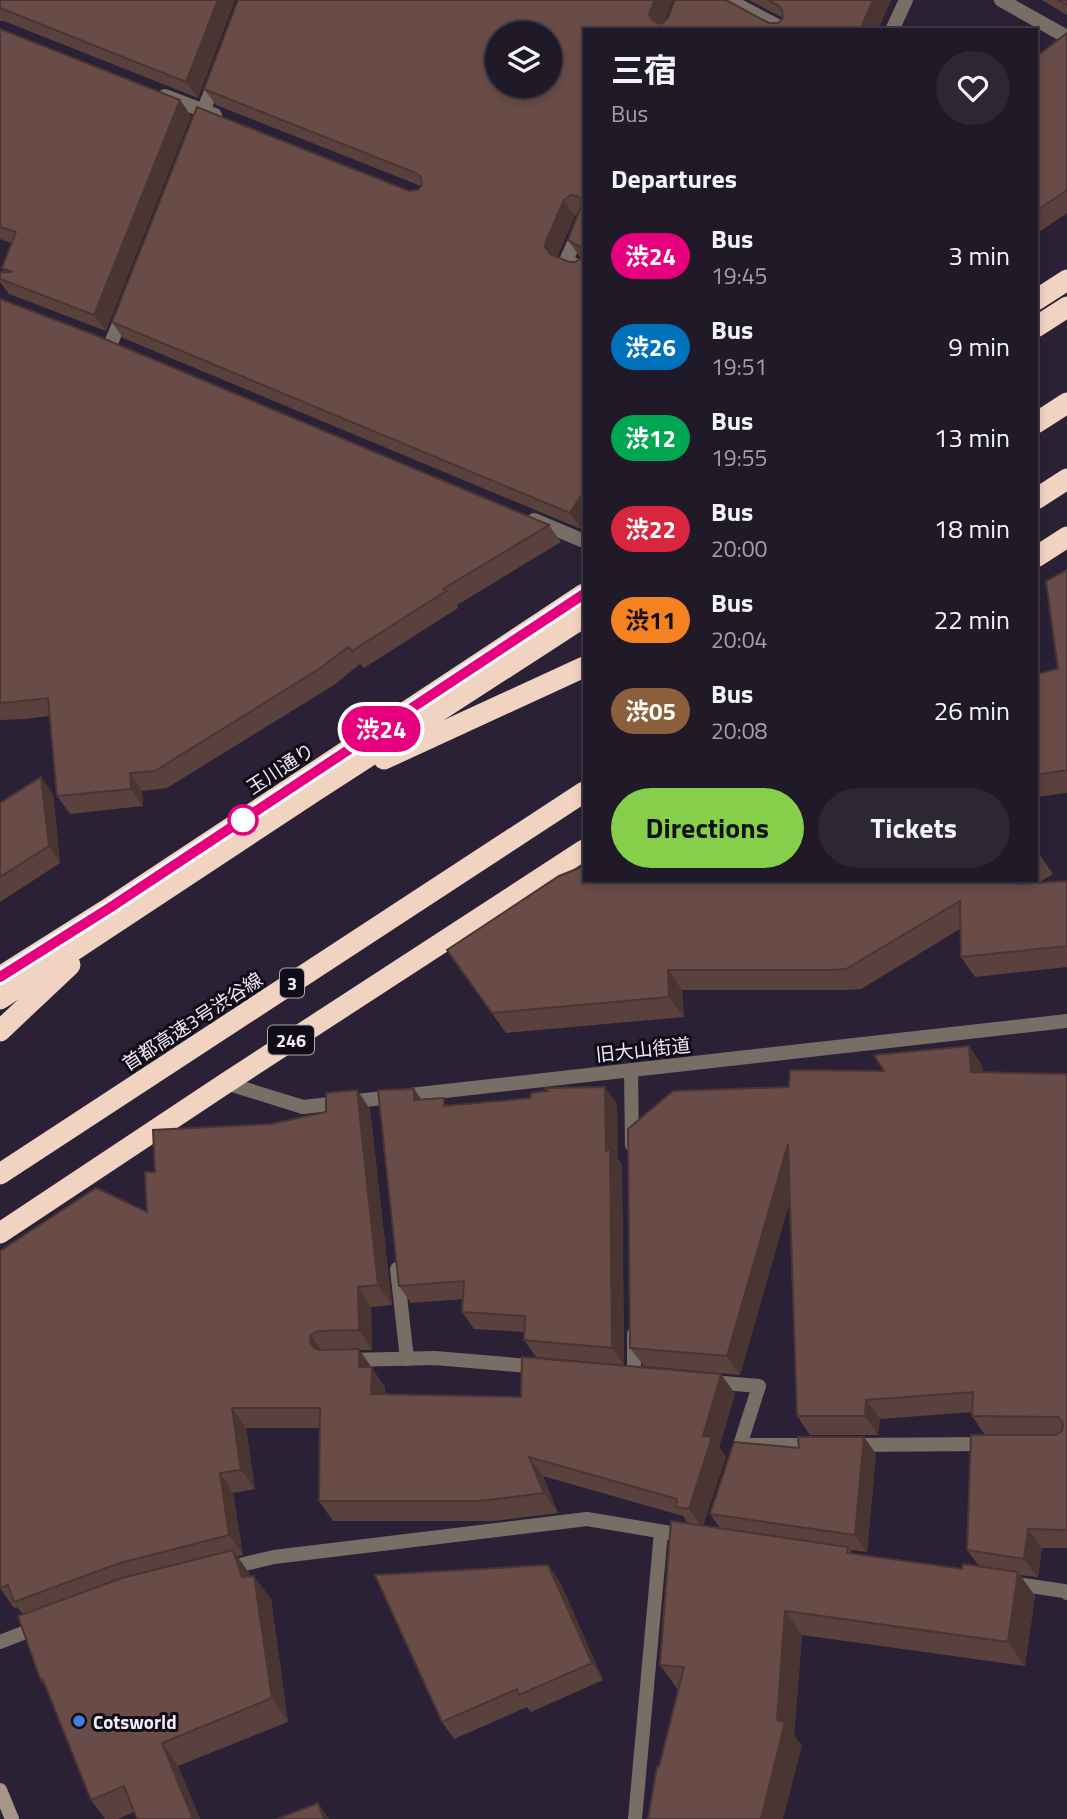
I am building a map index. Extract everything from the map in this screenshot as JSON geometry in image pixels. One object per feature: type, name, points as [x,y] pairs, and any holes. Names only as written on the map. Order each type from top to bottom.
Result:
[{"type":"highway","points":[[1038,299],[1067,280]]},
{"type":"highway","points":[[1038,326],[1067,307]]},
{"type":"highway","points":[[1038,421],[1067,403]]},
{"type":"highway","points":[[1038,498],[1067,479]]},
{"type":"highway","points":[[1038,557],[1067,537]]},
{"type":"highway","name":"玉川通り","points":[[0,977],[123,899],[583,595]]},
{"type":"highway","points":[[0,999],[583,618]]},
{"type":"highway","points":[[315,791],[583,667]]},
{"type":"highway","name":"首都高速3号渋谷線","points":[[0,1174],[583,793]]},
{"type":"highway","name":"246","points":[[0,1233],[583,851]]},
{"type":"highway","points":[[0,1031],[113,925]]},
{"type":"main road","points":[[0,1790],[12,1819]]},
{"type":"street","points":[[728,0],[781,28]]},
{"type":"street","points":[[893,28],[906,0]]},
{"type":"street","points":[[1001,0],[1067,37]]},
{"type":"street","points":[[193,137],[222,62]]},
{"type":"street","points":[[153,91],[229,121]]},
{"type":"street","points":[[583,222],[566,261],[583,269]]},
{"type":"street","points":[[111,343],[127,304]]},
{"type":"street","points":[[521,514],[583,541]]},
{"type":"street","name":"旧大山街道","points":[[226,1083],[303,1107],[380,1106],[631,1070],[1067,1021]]},
{"type":"street","points":[[631,1070],[632,1153]]},
{"type":"street","points":[[395,1249],[407,1359]]},
{"type":"street","points":[[634,1320],[634,1376]]},
{"type":"street","points":[[333,1360],[435,1358],[554,1368]]},
{"type":"street","points":[[704,1381],[759,1386],[732,1468]]},
{"type":"street","points":[[740,1445],[999,1444]]},
{"type":"street","points":[[212,1573],[274,1557],[587,1519],[709,1539]]},
{"type":"street","points":[[635,1819],[661,1532]]},
{"type":"street","points":[[996,1581],[1067,1593]]},
{"type":"street","points":[[0,1642],[53,1622]]},
{"type":"building","points":[[0,0],[218,0],[186,82],[0,8]]},
{"type":"building","points":[[238,0],[655,0],[649,14],[652,20],[659,24],[668,18],[675,0],[726,0],[769,23],[778,23],[783,18],[782,10],[768,0],[873,0],[861,28],[583,28],[583,493],[570,513],[112,322],[197,107],[409,191],[418,190],[422,185],[421,177],[204,89]],"holes":[[[571,195],[581,199],[582,204],[568,240],[580,247],[581,258],[569,262],[550,254],[545,247],[546,241],[564,200]]]},
{"type":"building","points":[[0,29],[180,100],[94,315],[0,279],[0,272],[13,272],[2,268],[16,232],[0,227]]},
{"type":"building","points":[[1067,33],[1067,190],[1038,210],[1038,55]]},
{"type":"building","points":[[0,299],[95,335],[549,525],[443,589],[446,591],[352,651],[348,647],[322,667],[155,771],[130,773],[131,789],[57,796],[48,698],[0,703]]},
{"type":"building","points":[[1067,570],[1067,770],[1038,775],[1038,674],[1058,669],[1046,581]]},
{"type":"building","points":[[41,777],[49,846],[0,877],[0,803]]},
{"type":"building","points":[[583,866],[583,882],[1019,884],[1067,881],[1067,946],[961,957],[960,901],[846,969],[668,970],[669,997],[492,1013],[447,950],[559,876]]},
{"type":"building","points":[[969,1046],[971,1072],[1067,1074],[1067,1530],[1028,1529],[1024,1559],[967,1550],[971,1435],[1055,1435],[1062,1431],[1063,1426],[1058,1417],[972,1416],[973,1392],[866,1400],[865,1416],[797,1416],[788,1144],[727,1356],[630,1348],[628,1129],[673,1091],[789,1087],[790,1070],[884,1071],[874,1055]]},
{"type":"building","points":[[605,1087],[606,1151],[610,1148],[612,1348],[524,1340],[525,1316],[462,1312],[464,1281],[399,1286],[378,1090],[414,1089],[414,1100],[444,1098],[444,1106],[531,1098],[531,1093],[548,1091],[545,1088]]},
{"type":"building","points":[[357,1090],[378,1285],[358,1287],[359,1330],[318,1331],[311,1335],[310,1341],[314,1348],[359,1349],[359,1367],[372,1367],[371,1394],[521,1397],[522,1357],[721,1374],[703,1436],[712,1437],[689,1509],[676,1507],[677,1499],[529,1457],[544,1493],[479,1501],[319,1501],[320,1408],[232,1408],[241,1470],[220,1473],[229,1535],[120,1563],[14,1602],[8,1585],[0,1588],[0,1251],[96,1188],[147,1212],[145,1172],[155,1172],[153,1130],[271,1124],[326,1112],[326,1093]]},
{"type":"building","points":[[798,1437],[864,1437],[855,1535],[710,1514],[734,1442],[799,1448]]},
{"type":"building","points":[[671,1521],[848,1547],[847,1553],[962,1569],[963,1564],[1018,1572],[1008,1642],[785,1611],[777,1720],[785,1722],[761,1819],[648,1819],[657,1767],[684,1667],[660,1665]]},
{"type":"building","points":[[233,1550],[242,1577],[254,1576],[272,1698],[162,1743],[193,1819],[137,1819],[124,1786],[91,1800],[43,1680],[41,1681],[18,1616],[122,1578]]},
{"type":"building","points":[[548,1565],[592,1663],[519,1695],[517,1689],[442,1722],[375,1575]]},
{"type":"building","points":[[318,1803],[324,1819],[277,1819]]},
{"type":"bus line","name":"渋24","points":[[0,977],[111,907],[583,595]]},
{"type":"place","name":"Cotsworld","points":[[79,1721]]}]
